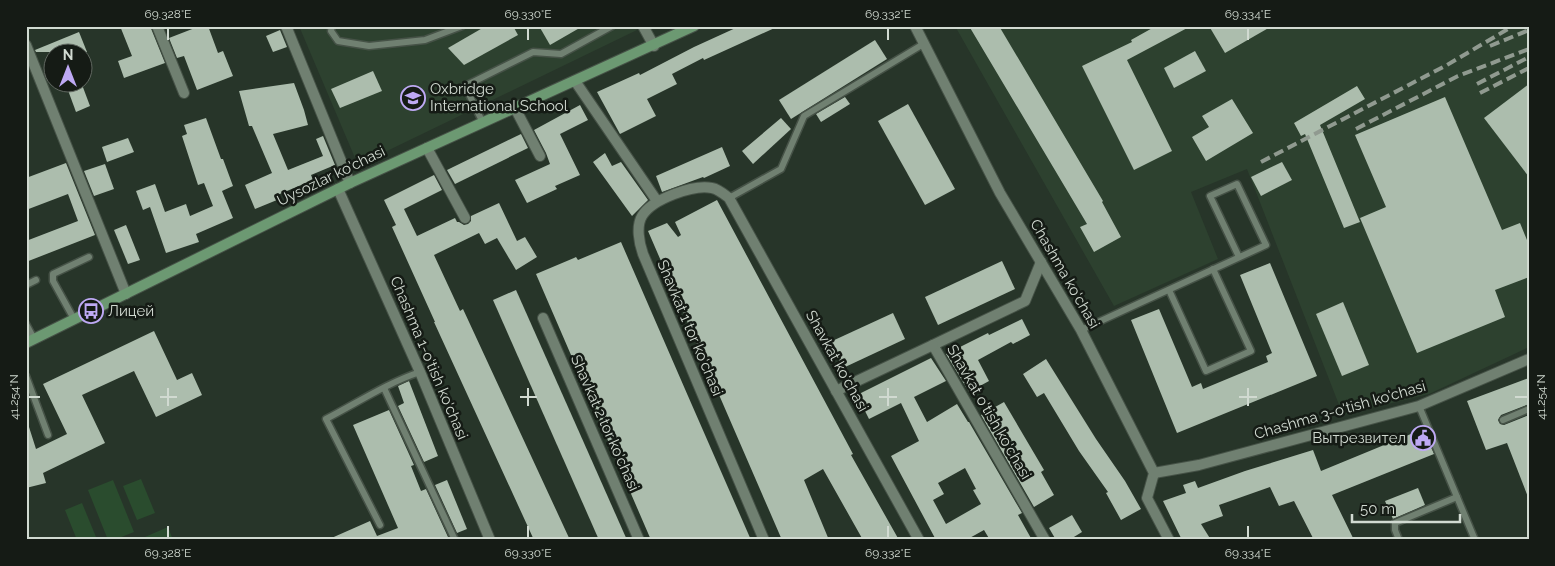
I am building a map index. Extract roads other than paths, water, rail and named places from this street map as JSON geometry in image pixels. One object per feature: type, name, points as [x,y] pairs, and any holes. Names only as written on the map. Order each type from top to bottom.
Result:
[{"type":"main road","name":"Uysozlar ko'chasi","points":[[30,341],[350,183],[654,46],[694,26]]},
{"type":"street","points":[[158,26],[184,93]]},
{"type":"street","points":[[286,26],[350,183]]},
{"type":"street","points":[[643,26],[654,46]]},
{"type":"street","name":"Chashma ko'chasi","points":[[915,26],[1000,193],[1081,330],[1154,473]]},
{"type":"street","points":[[26,45],[126,294]]},
{"type":"street","points":[[575,81],[658,201]]},
{"type":"street","points":[[515,108],[540,156]]},
{"type":"street","points":[[427,148],[465,218]]},
{"type":"street","name":"Shavkat 1 tor ko'chasi","points":[[729,198],[714,188],[701,187],[680,192],[658,201],[642,216],[639,224],[640,244],[642,254],[764,540]]},
{"type":"street","name":"Chashma 1-o'tish ko'chasi","points":[[338,189],[420,372],[490,540]]},
{"type":"street","name":"Shavkat ko'chasi","points":[[729,198],[919,540]]},
{"type":"street","name":"Shavkat o'tish ko'chasi","points":[[1041,262],[1024,301],[933,345],[1045,540]]},
{"type":"street","name":"Shavkat 2 tor ko'chasi","points":[[542,318],[639,540]]},
{"type":"street","points":[[836,391],[933,345]]},
{"type":"street","name":"Chashma 3-o'tish ko'chasi","points":[[1154,473],[1199,465],[1420,406],[1529,359]]},
{"type":"street","points":[[1154,473],[1147,498],[1168,540]]},
{"type":"lane","points":[[332,26],[331,31],[338,41],[369,46],[425,40],[462,26]]},
{"type":"lane","points":[[483,123],[465,86],[533,52],[561,54],[612,26]]},
{"type":"lane","points":[[729,198],[781,169],[804,116],[925,43]]},
{"type":"lane","points":[[1081,330],[1266,245],[1237,184],[1210,196],[1239,257]]},
{"type":"lane","points":[[74,319],[54,281],[53,274],[89,257]]},
{"type":"lane","points":[[1169,290],[1206,372],[1251,351],[1213,269]]},
{"type":"lane","points":[[26,285],[36,280]]},
{"type":"lane","points":[[26,324],[30,341]]},
{"type":"lane","points":[[380,524],[326,419],[407,376],[420,372]]},
{"type":"lane","points":[[26,376],[48,435]]},
{"type":"lane","points":[[384,388],[455,540]]},
{"type":"lane","points":[[1420,406],[1474,540]]},
{"type":"lane","points":[[1503,420],[1529,408]]},
{"type":"lane","points":[[1399,540],[1395,530],[1395,523],[1457,497]]},
{"type":"railway","points":[[1261,162],[1447,65],[1513,26]]},
{"type":"railway","points":[[1490,46],[1529,30]]},
{"type":"railway","points":[[1356,129],[1458,76],[1529,49]]},
{"type":"railway","points":[[1477,84],[1529,57]]},
{"type":"railway","points":[[1480,93],[1529,68]]},
{"type":"place","name":"Oxbridge International School","points":[[413,98]]},
{"type":"place","name":"Лицей","points":[[91,311]]},
{"type":"place","name":"Вытрезвител","points":[[1423,438]]}]
